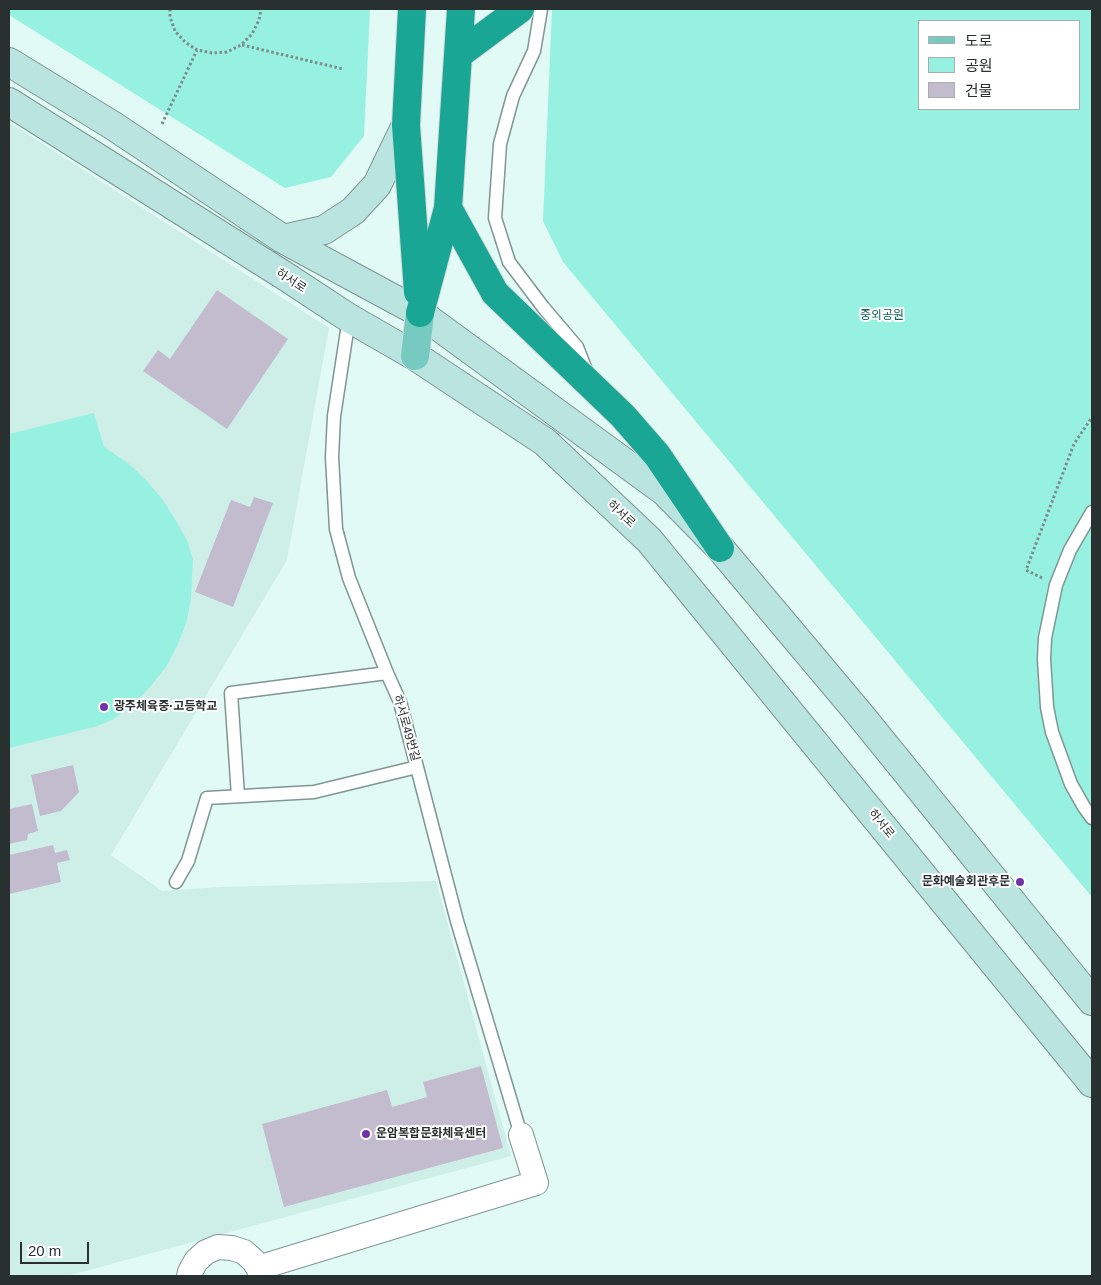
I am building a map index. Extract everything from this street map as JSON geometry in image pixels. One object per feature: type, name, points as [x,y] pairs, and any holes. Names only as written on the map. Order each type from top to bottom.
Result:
[{"type":"highway","points":[[412,9],[406,125],[420,313]]},
{"type":"highway","points":[[420,313],[448,208],[461,9]]},
{"type":"highway","points":[[458,55],[520,9]]},
{"type":"highway","points":[[448,208],[495,293],[623,416],[657,455],[720,548]]},
{"type":"main road","points":[[415,356],[420,313]]},
{"type":"street","points":[[9,62],[112,125],[283,239],[420,313],[665,492],[720,548],[862,717],[1092,1001]]},
{"type":"street","name":"하서로","points":[[9,102],[349,318],[415,356],[544,442],[649,540],[1092,1083]]},
{"type":"street","points":[[283,239],[324,230],[353,211],[377,185],[406,125]]},
{"type":"street","points":[[189,1276],[196,1261],[206,1252],[218,1247],[232,1248],[244,1252],[254,1261],[259,1272],[536,1183],[521,1135]]},
{"type":"lane","points":[[541,9],[534,51],[513,96],[500,144],[495,218],[509,262],[576,347],[593,387]]},
{"type":"lane","name":"하서로49번길","points":[[349,318],[334,416],[332,457],[336,529],[349,578],[400,702],[457,921],[521,1135]]},
{"type":"lane","points":[[1092,512],[1070,550],[1056,585],[1044,638],[1047,707],[1052,732],[1071,784],[1092,818]]},
{"type":"lane","points":[[238,796],[231,693],[387,673]]},
{"type":"lane","points":[[176,882],[188,861],[207,798],[314,792],[417,767]]},
{"type":"path","points":[[170,9],[170,17],[175,31],[185,42],[198,50],[212,53],[227,52],[241,45],[252,34],[259,20],[260,9]]},
{"type":"path","points":[[241,45],[343,69]]},
{"type":"path","points":[[162,124],[198,50]]},
{"type":"path","points":[[1056,585],[1026,570],[1074,444],[1092,417]]},
{"type":"shaded area","name":"광주체육중·고등학교","points":[[9,122],[329,328],[287,560],[111,855],[162,891],[220,887],[436,881],[511,1156],[67,1276],[9,1276]]},
{"type":"green space","points":[[9,9],[370,9],[364,136],[331,177],[285,188],[9,15]]},
{"type":"green space","name":"중외공원","points":[[552,9],[1092,9],[1092,897],[563,262],[543,221]]},
{"type":"green space","points":[[94,413],[104,447],[128,463],[146,480],[163,500],[187,540],[193,560],[191,599],[186,624],[166,667],[131,707],[112,720],[94,727],[9,748],[9,434]]},
{"type":"building","points":[[217,290],[288,339],[227,429],[143,371],[158,350],[170,359]]},
{"type":"building","points":[[254,497],[273,503],[233,607],[195,592],[231,500],[250,507]]},
{"type":"building","points":[[73,765],[79,792],[61,811],[40,816],[31,775]]},
{"type":"building","points":[[32,804],[38,831],[28,834],[27,840],[9,844],[9,809]]},
{"type":"building","points":[[53,845],[55,853],[67,850],[70,860],[57,863],[61,882],[9,894],[9,855]]},
{"type":"building","points":[[481,1066],[503,1148],[284,1207],[262,1124],[387,1090],[392,1107],[427,1097],[423,1082]]},
{"type":"place","name":"광주체육중·고등학교","points":[[104,707]]},
{"type":"place","name":"문화예술회관후문","points":[[1020,882]]},
{"type":"place","name":"운암복합문화체육센터","points":[[366,1134]]}]
